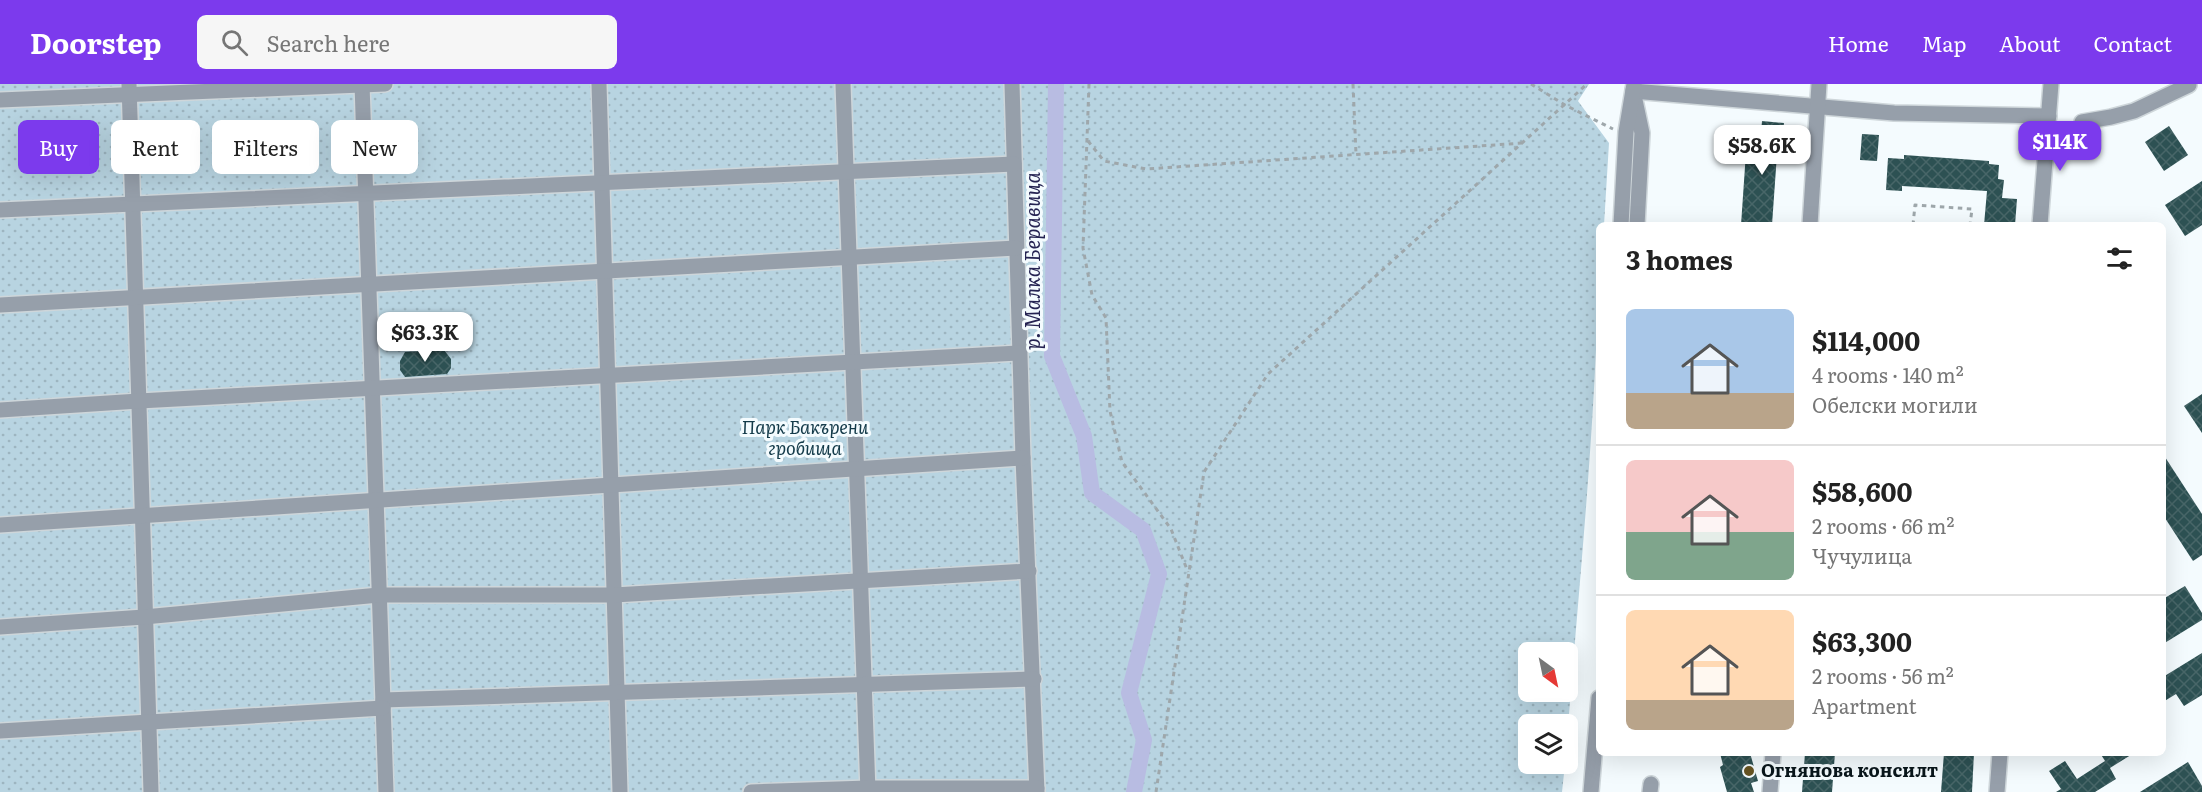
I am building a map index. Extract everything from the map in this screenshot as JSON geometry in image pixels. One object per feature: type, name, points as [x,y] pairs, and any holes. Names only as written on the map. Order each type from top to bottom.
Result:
[{"type":"street","points":[[362,84],[386,792]]},
{"type":"street","points":[[0,100],[129,89],[385,84]]},
{"type":"street","points":[[599,84],[621,792]]},
{"type":"street","points":[[843,84],[868,790]]},
{"type":"street","points":[[751,792],[1037,790],[1019,353],[1012,84]]},
{"type":"street","points":[[1809,222],[1819,84]]},
{"type":"street","points":[[2040,222],[2051,84]]},
{"type":"street","points":[[2082,122],[2134,111],[2189,84]]},
{"type":"street","points":[[1633,87],[1894,113],[2049,116]]},
{"type":"street","points":[[1620,222],[1626,132],[1633,87]]},
{"type":"street","points":[[1633,87],[1642,133],[1637,222]]},
{"type":"street","points":[[129,89],[151,792]]},
{"type":"street","points":[[0,210],[1014,164]]},
{"type":"street","points":[[0,305],[1016,248]]},
{"type":"street","points":[[0,410],[1019,353]]},
{"type":"street","points":[[0,525],[1023,458]]},
{"type":"street","points":[[0,627],[144,617],[379,595],[614,594],[1029,571]]},
{"type":"street","points":[[0,731],[149,723],[383,704],[617,692],[1034,679]]},
{"type":"street","points":[[1591,792],[1596,733]]},
{"type":"street","points":[[1770,792],[1773,756]]},
{"type":"street","points":[[1997,792],[2000,756]]},
{"type":"path","points":[[1089,84],[1083,248],[1092,295],[1106,318],[1110,411],[1122,462],[1171,529],[1188,574]]},
{"type":"path","points":[[1353,84],[1356,154]]},
{"type":"path","points":[[1531,84],[1565,105],[1616,131]]},
{"type":"path","points":[[1156,792],[1204,472],[1269,374],[1587,84]]},
{"type":"path","points":[[1087,140],[1104,161],[1146,169],[1523,142]]},
{"type":"path","points":[[1913,222],[1914,205],[1972,209],[1970,222]]},
{"type":"green space","name":"Парк Бакърени гробища","points":[[0,84],[1589,84],[1578,101],[1609,143],[1604,222],[1596,222],[1596,350],[1593,413],[1575,642],[1518,642],[1518,702],[1570,702],[1569,714],[1518,714],[1518,774],[1564,774],[1562,792],[0,792]]},
{"type":"building","points":[[1762,121],[1784,123],[1782,154],[1777,154],[1772,222],[1741,222],[1746,152],[1751,152],[1751,143],[1760,144]]},
{"type":"building","points":[[2169,126],[2188,155],[2164,171],[2145,142]]},
{"type":"building","points":[[1862,134],[1879,135],[1877,161],[1860,160]]},
{"type":"building","points":[[1904,155],[1989,161],[1989,164],[1999,165],[1998,179],[2004,180],[2002,198],[2017,199],[2015,222],[1984,222],[1987,191],[1902,186],[1902,191],[1886,190],[1888,158],[1904,159]]},
{"type":"building","points":[[2202,181],[2202,225],[2185,236],[2165,205]]},
{"type":"building","points":[[444,350],[451,359],[451,368],[447,374],[405,377],[400,370],[400,361],[405,352]]},
{"type":"building","points":[[2202,394],[2202,433],[2184,406]]},
{"type":"building","points":[[2166,459],[2202,514],[2202,555],[2193,561],[2166,520]]},
{"type":"building","points":[[2185,586],[2202,613],[2202,620],[2166,642],[2166,597]]},
{"type":"building","points":[[2202,653],[2202,695],[2184,706],[2176,694],[2166,700],[2166,675]]},
{"type":"building","points":[[1721,756],[1751,756],[1758,781],[1751,783],[1754,792],[1727,792],[1720,767],[1723,765]]},
{"type":"building","points":[[1805,756],[1835,756],[1832,792],[1802,792]]},
{"type":"building","points":[[1944,756],[1974,756],[1972,792],[1941,792]]},
{"type":"building","points":[[2102,756],[2129,756],[2110,768],[2116,779],[2095,792],[2056,792],[2061,789],[2049,771],[2065,761],[2077,779],[2105,761]]},
{"type":"building","points":[[2188,762],[2202,786],[2202,792],[2140,792]]},
{"type":"waterway","name":"р. Малка Беравица","points":[[1056,84],[1052,356],[1084,436],[1092,493],[1143,530],[1159,574],[1129,693],[1144,740],[1134,792]]},
{"type":"place","name":"Огнянова консилт","points":[[1749,771]]}]
